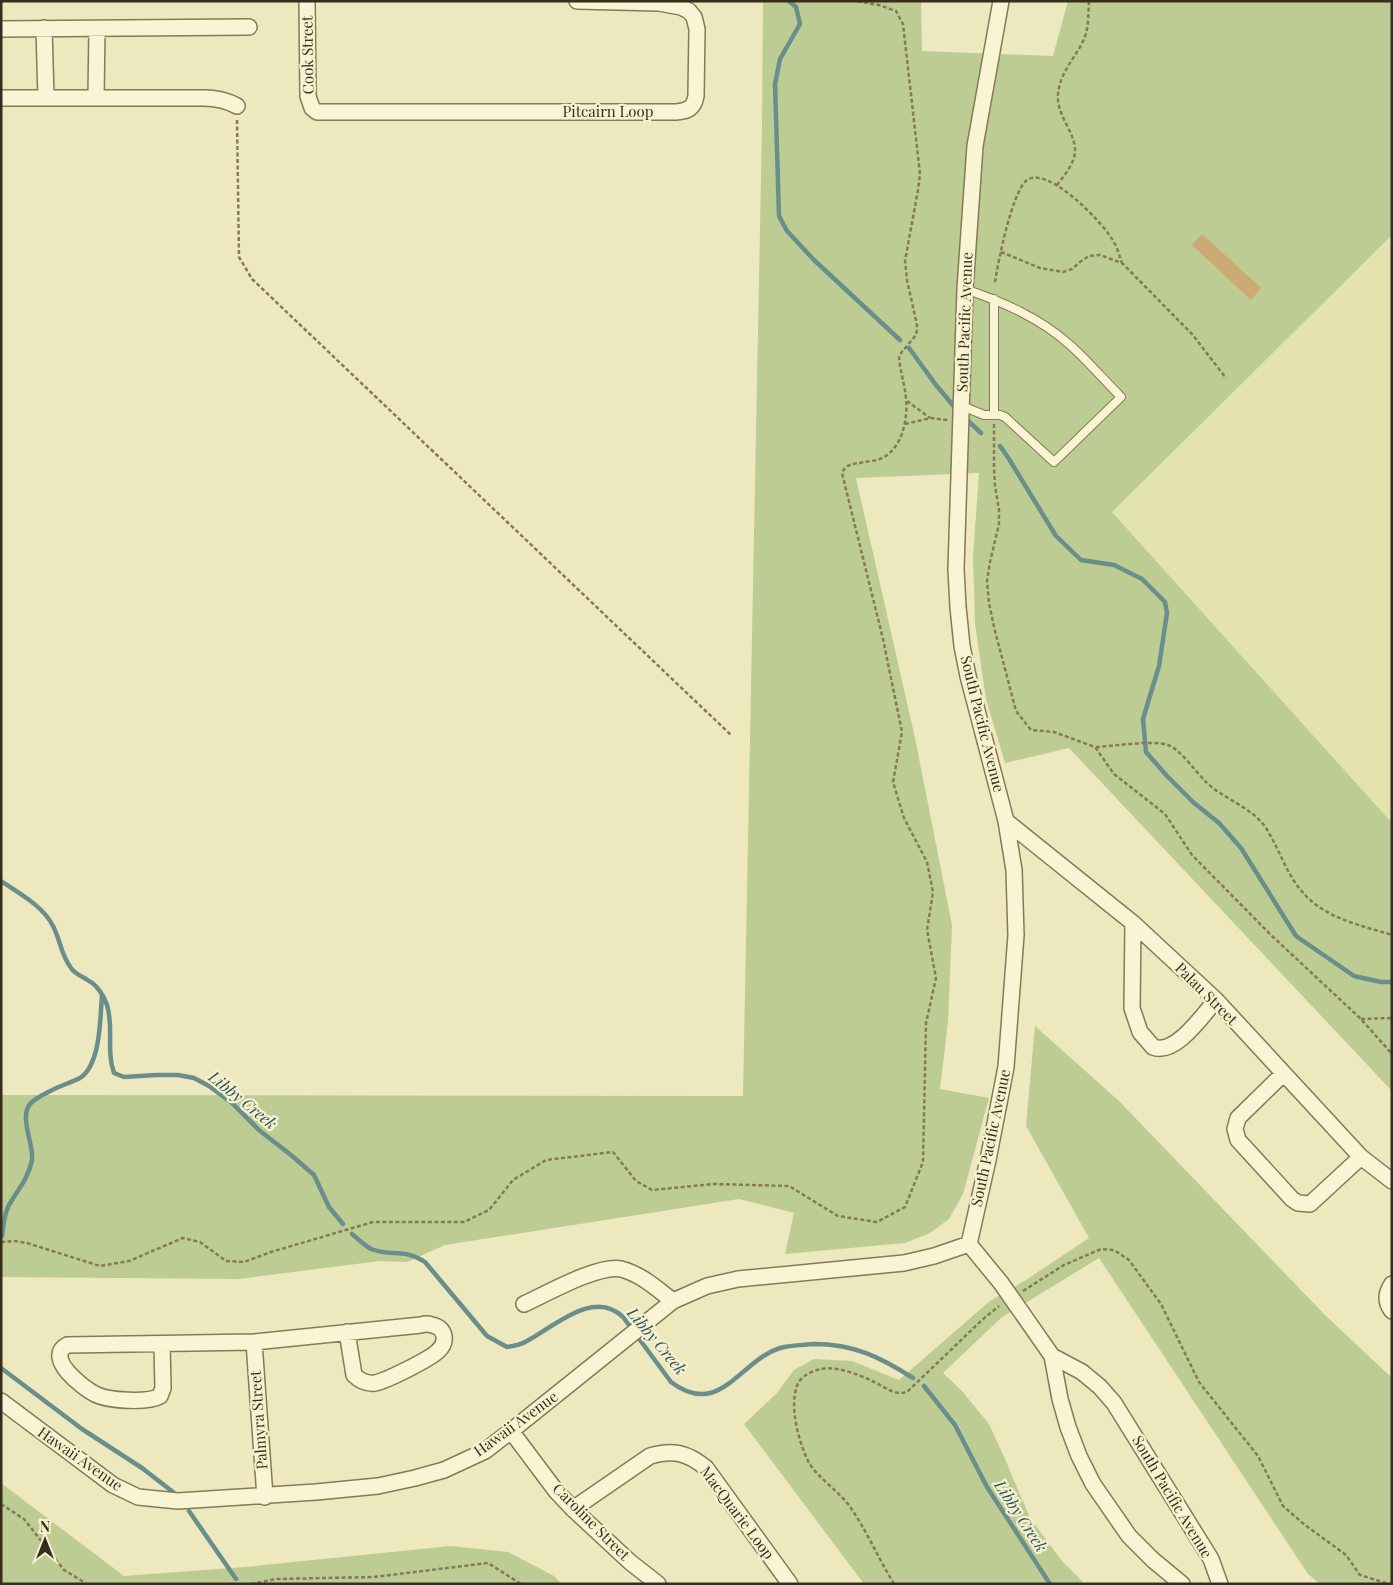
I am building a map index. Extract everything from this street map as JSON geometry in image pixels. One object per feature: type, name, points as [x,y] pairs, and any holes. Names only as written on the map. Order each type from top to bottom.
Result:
[{"type":"street","name":"Cook Street","points":[[307,1],[308,96],[312,108]]},
{"type":"street","name":"Pitcairn Loop","points":[[312,108],[317,112],[666,112],[684,111],[691,108],[695,103],[696,96],[697,29],[694,18],[689,11],[681,7],[659,3],[577,1]]},
{"type":"street","name":"South Pacific Avenue","points":[[1001,1],[975,146],[965,289],[956,569],[960,626],[968,676],[1006,821],[1014,870],[1016,935],[1006,1067],[969,1244],[1001,1283],[1052,1356],[1060,1399],[1068,1427],[1079,1456],[1093,1484],[1129,1536],[1153,1560],[1182,1584]]},
{"type":"street","points":[[44,28],[46,98]]},
{"type":"street","points":[[96,98],[97,28]]},
{"type":"street","points":[[1,29],[249,28]]},
{"type":"street","points":[[1,98],[219,98],[237,106]]},
{"type":"street","name":"Palau Street","points":[[1006,821],[1132,923],[1216,1000],[1361,1157],[1392,1181]]},
{"type":"street","points":[[1132,923],[1132,1008],[1140,1032],[1154,1047],[1164,1049],[1174,1044],[1193,1027],[1216,1000]]},
{"type":"street","points":[[1283,1074],[1238,1118],[1235,1129],[1238,1140],[1292,1199],[1298,1203],[1310,1204],[1361,1157]]},
{"type":"street","name":"Hawaii Avenue","points":[[1,1401],[113,1485],[138,1497],[178,1502],[265,1497],[378,1486],[444,1470],[485,1450],[511,1432],[673,1301],[707,1286],[738,1279],[904,1263],[934,1256],[969,1244]]},
{"type":"street","points":[[524,1304],[588,1274],[609,1268],[621,1269],[634,1274],[649,1282],[673,1301]]},
{"type":"street","points":[[1392,1284],[1387,1292],[1387,1302],[1392,1311]]},
{"type":"street","points":[[162,1345],[163,1388],[160,1396],[148,1400],[108,1398],[96,1395],[70,1375],[60,1358],[63,1347],[67,1345],[162,1345],[254,1342],[347,1332],[432,1324],[443,1332],[445,1339],[444,1344],[433,1356],[383,1380],[368,1383],[359,1380],[354,1375],[347,1332]]},
{"type":"street","name":"Palmyra Street","points":[[254,1342],[265,1497]]},
{"type":"street","name":"South Pacific Avenue","points":[[1052,1356],[1082,1372],[1100,1387],[1114,1403],[1210,1559],[1220,1584]]},
{"type":"street","name":"Caroline Street","points":[[511,1432],[573,1509],[630,1562],[658,1584]]},
{"type":"street","name":"MacQuarie Loop","points":[[573,1509],[650,1456],[662,1452],[683,1454],[695,1459],[706,1468],[790,1584]]},
{"type":"lane","points":[[962,412],[972,411],[984,415],[1000,415],[1010,420],[1054,462],[1121,397],[1070,345],[1053,331],[994,299],[965,289]]},
{"type":"lane","points":[[994,299],[994,415]]},
{"type":"path","points":[[1,1242],[27,1243],[100,1266],[129,1261],[183,1238],[200,1242],[226,1261],[244,1262],[271,1252],[373,1222],[464,1222],[489,1210],[513,1180],[546,1160],[614,1152],[636,1181],[652,1190],[713,1184],[789,1186],[838,1216],[877,1222],[905,1207],[923,1162],[926,1023],[936,978],[927,930],[933,892],[927,862],[904,818],[893,782],[902,732],[883,639],[842,473],[844,468],[851,464],[879,460],[888,454],[897,445],[905,424],[907,401],[899,357],[916,335],[918,325],[907,280],[905,261],[920,174],[903,24],[896,11],[879,5],[856,1]]},
{"type":"path","points":[[1057,185],[1069,167],[1075,152],[1074,144],[1058,104],[1059,87],[1063,75],[1087,31],[1089,1]]},
{"type":"path","points":[[237,106],[239,257],[252,279],[732,736]]},
{"type":"path","points":[[994,282],[1015,203],[1022,186],[1027,180],[1038,177],[1057,185],[1102,225],[1115,244],[1122,264]]},
{"type":"path","points":[[1001,252],[1040,268],[1063,272],[1072,269],[1090,256],[1100,255],[1122,264],[1192,334],[1226,378]]},
{"type":"path","points":[[905,424],[931,418],[907,401]]},
{"type":"path","points":[[994,415],[994,468],[999,524],[993,544],[987,581],[994,627],[1016,711],[1031,730],[1054,732],[1095,747],[1155,744],[1166,745],[1175,749],[1208,784],[1249,812],[1265,827],[1293,881],[1307,897],[1327,912],[1356,924],[1392,935]]},
{"type":"path","points":[[1095,747],[1114,774],[1165,814],[1192,855],[1272,936],[1361,1019],[1392,1054]]},
{"type":"path","points":[[1361,1019],[1392,1018]]},
{"type":"path","points":[[894,1584],[850,1506],[810,1464],[796,1430],[794,1407],[797,1385],[807,1374],[823,1369],[839,1370],[872,1380],[896,1393],[907,1392],[988,1315],[1064,1265],[1101,1249],[1114,1250],[1129,1260],[1161,1304],[1199,1382],[1258,1456],[1283,1506],[1346,1555],[1360,1575],[1388,1584]]},
{"type":"path","points":[[1,1504],[24,1519],[64,1570],[87,1584]]},
{"type":"path","points":[[251,1584],[277,1579],[374,1577],[488,1563],[521,1584]]},
{"type":"green space","points":[[763,1],[921,1],[922,51],[1053,56],[1068,1],[1392,1],[1392,235],[1112,512],[1392,823],[1392,1091],[1069,748],[1005,763],[986,699],[975,624],[973,557],[979,473],[856,478],[915,738],[952,925],[948,1021],[940,1089],[989,1098],[963,1194],[949,1219],[930,1233],[905,1243],[785,1254],[794,1213],[739,1199],[445,1245],[407,1262],[380,1261],[238,1279],[1,1277],[1,1095],[743,1096]]},
{"type":"green space","points":[[1392,235],[1392,823],[1112,512]]},
{"type":"green space","points":[[1035,1026],[1119,1101],[1325,1315],[1392,1378],[1392,1584],[1320,1584],[1308,1574],[1099,1258],[1001,1318],[943,1373],[962,1391],[989,1424],[1030,1518],[1062,1561],[1085,1584],[864,1584],[744,1424],[777,1393],[794,1370],[814,1359],[852,1361],[899,1380],[990,1301],[1026,1280],[1089,1238],[1026,1126]]},
{"type":"green space","points":[[1,1483],[124,1576],[245,1567],[451,1546],[508,1552],[554,1576],[562,1584],[1,1584]]},
{"type":"building","points":[[1202,234],[1261,288],[1251,300],[1192,245]]},
{"type":"waterway","points":[[789,1],[796,7],[800,24],[780,59],[775,84],[779,216],[787,231],[814,260],[900,340]]},
{"type":"waterway","points":[[909,348],[957,410]]},
{"type":"waterway","points":[[964,417],[981,433]]},
{"type":"waterway","points":[[1000,446],[1056,536],[1081,560],[1114,565],[1142,579],[1165,602],[1167,613],[1159,666],[1143,719],[1146,752],[1167,776],[1193,802],[1219,823],[1241,848],[1296,936],[1354,976],[1381,982],[1392,982]]},
{"type":"waterway","name":"Libby Creek","points":[[1,881],[30,900],[43,912],[53,926],[65,958],[71,968],[95,985],[102,995],[109,1013],[111,1056],[114,1073],[124,1077],[178,1075],[194,1078],[209,1086],[232,1103],[260,1131],[314,1175],[329,1207],[343,1224]]},
{"type":"waterway","points":[[2,1236],[7,1210],[25,1179],[32,1160],[26,1123],[27,1110],[30,1104],[37,1098],[80,1078],[87,1071],[96,1052],[102,996]]},
{"type":"waterway","name":"Libby Creek","points":[[352,1234],[371,1249],[411,1255],[425,1262],[487,1336],[507,1347],[523,1343],[573,1313],[586,1308],[599,1307],[611,1309],[623,1317],[671,1382],[688,1392],[703,1394],[716,1391],[729,1384],[766,1355],[780,1348],[814,1344],[842,1346],[866,1353],[913,1378]]},
{"type":"waterway","points":[[1,1368],[82,1429],[142,1468],[173,1492]]},
{"type":"waterway","name":"Libby Creek","points":[[924,1386],[955,1425],[987,1487],[1050,1584]]},
{"type":"waterway","points":[[189,1511],[236,1579]]}]
